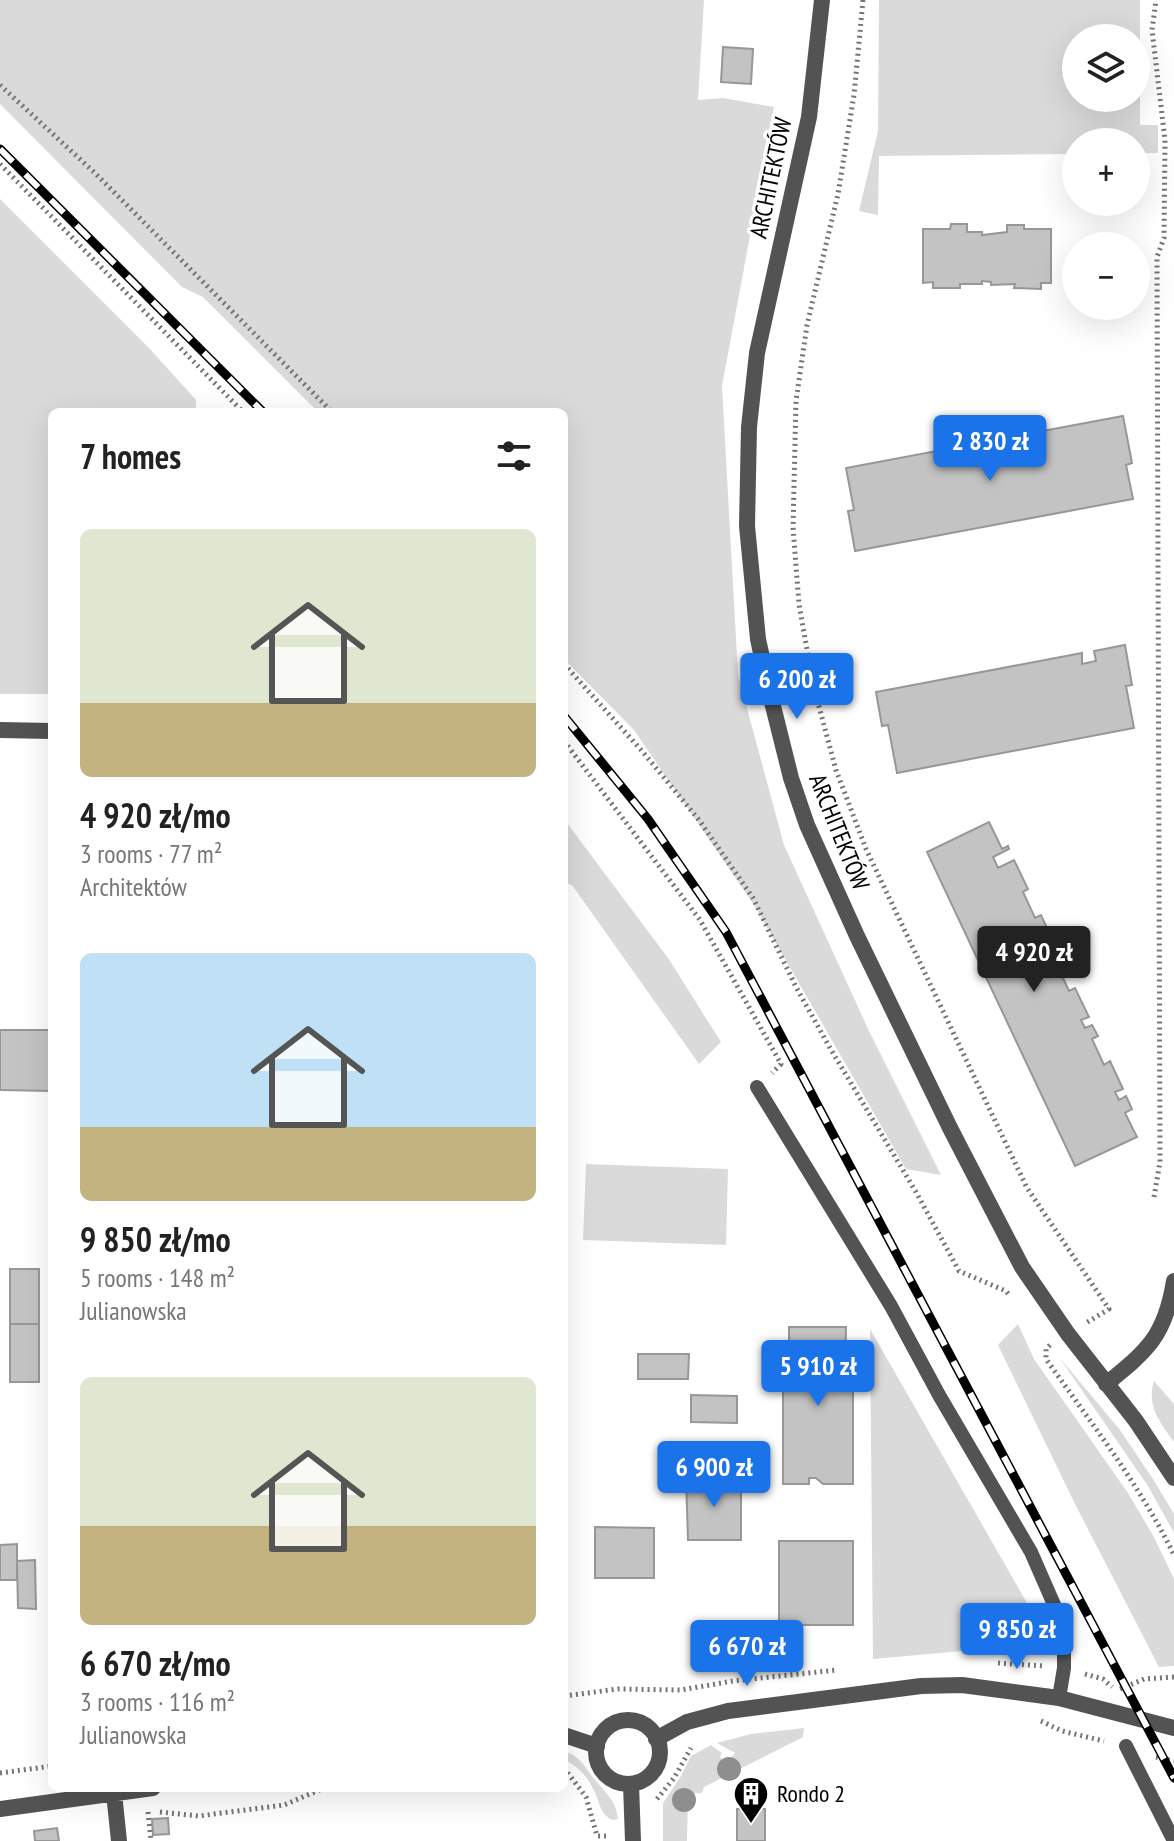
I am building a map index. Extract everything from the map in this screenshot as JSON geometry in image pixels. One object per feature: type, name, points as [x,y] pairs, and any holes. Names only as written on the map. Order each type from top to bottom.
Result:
[{"type":"street","name":"ARCHITEKTÓW","points":[[822,0],[809,117],[757,353],[749,427],[747,526],[758,639],[791,778],[807,825],[857,936],[950,1128],[1022,1267],[1136,1421],[1174,1478]]},
{"type":"street","points":[[0,730],[48,731]]},
{"type":"street","points":[[1106,1384],[1156,1338],[1164,1323],[1174,1281]]},
{"type":"street","points":[[656,1739],[687,1722],[728,1711],[921,1686],[962,1685],[1059,1698],[1174,1728]]},
{"type":"street","points":[[623,1721],[643,1724],[656,1739],[659,1748],[655,1768],[641,1781],[621,1783],[604,1773],[596,1755],[606,1729],[623,1721]]},
{"type":"street","points":[[568,1735],[597,1746]]},
{"type":"street","points":[[626,1838],[631,1784]]},
{"type":"street","points":[[0,1809],[122,1792]]},
{"type":"street","points":[[114,1793],[119,1841]]},
{"type":"lane","points":[[757,1087],[891,1306],[1031,1552],[1059,1616],[1064,1637],[1064,1668],[1059,1698]]},
{"type":"lane","points":[[1126,1746],[1174,1841]]},
{"type":"path","points":[[863,0],[854,95],[843,166],[807,325],[796,401],[793,527],[799,604],[813,684],[836,770],[866,849],[1027,1188],[1109,1309],[1083,1325]]},
{"type":"path","points":[[1154,1197],[1160,1162],[1157,257],[1164,238],[1165,140],[1152,30],[1156,0]]},
{"type":"path","points":[[0,85],[96,174],[328,408]]},
{"type":"path","points":[[0,164],[239,408]]},
{"type":"path","points":[[568,668],[699,820],[753,898],[796,987],[959,1271],[1006,1291],[1014,1302]]},
{"type":"path","points":[[568,746],[700,920],[781,1064],[757,1087]]},
{"type":"path","points":[[1038,1337],[1048,1347],[1046,1359],[1120,1462],[1174,1555]]},
{"type":"path","points":[[1030,1716],[1062,1731],[1174,1761]]},
{"type":"path","points":[[655,1804],[662,1790],[674,1778],[688,1750],[696,1744]]},
{"type":"path","points":[[0,1773],[48,1767]]},
{"type":"path","points":[[568,1773],[586,1797],[597,1839],[626,1838]]},
{"type":"path","points":[[148,1811],[151,1841]]},
{"type":"shaded area","points":[[0,0],[704,0],[698,100],[723,98],[774,107],[722,386],[738,675],[784,845],[869,1031],[941,1175],[906,1169],[754,905],[634,730],[568,663],[568,408],[314,408],[203,297],[182,287],[0,104]]},
{"type":"shaded area","points":[[879,0],[1140,0],[1140,24],[1062,24],[1062,112],[1140,112],[1140,125],[1158,125],[1158,153],[1150,153],[1150,128],[1062,128],[1062,154],[879,156],[878,215],[859,211],[878,131]]},
{"type":"shaded area","points":[[0,199],[150,349],[196,400],[196,408],[48,408],[48,694],[0,694]]},
{"type":"shaded area","points":[[568,824],[668,958],[721,1042],[699,1064],[572,885],[568,884]]},
{"type":"shaded area","points":[[586,1164],[728,1169],[726,1245],[583,1240]]},
{"type":"shaded area","points":[[1018,1324],[1034,1359],[1128,1493],[1174,1579],[1174,1666],[1159,1667],[998,1345]]},
{"type":"shaded area","points":[[870,1329],[1050,1643],[873,1659]]},
{"type":"shaded area","points":[[1059,1357],[1120,1430],[1153,1479],[1174,1514],[1174,1533],[1148,1486]]},
{"type":"shaded area","points":[[1154,1381],[1174,1404],[1174,1442],[1153,1406]]},
{"type":"shaded area","points":[[804,1728],[803,1737],[704,1787],[702,1793],[688,1793],[687,1841],[663,1841],[663,1803],[691,1756],[711,1745],[722,1753],[720,1757],[727,1762],[735,1753],[717,1743],[751,1734]]},
{"type":"shaded area","points":[[568,1752],[579,1759],[607,1794],[618,1819],[612,1820],[604,1813],[590,1782],[568,1762]]},
{"type":"building","points":[[723,47],[753,49],[751,84],[721,82]]},
{"type":"building","points":[[951,224],[967,224],[967,232],[982,232],[982,235],[1007,232],[1007,225],[1024,225],[1024,229],[1051,229],[1051,283],[1041,283],[1041,289],[1014,288],[1015,284],[991,285],[991,282],[982,281],[982,284],[960,284],[960,288],[933,288],[933,282],[923,283],[923,229],[950,229]]},
{"type":"building","points":[[1123,416],[1132,463],[1126,465],[1133,499],[855,551],[848,511],[854,510],[846,468]]},
{"type":"building","points":[[1125,645],[1132,685],[1126,686],[1134,728],[897,773],[888,725],[882,726],[876,692],[1082,653],[1082,664],[1096,661],[1094,651]]},
{"type":"building","points":[[989,822],[1002,849],[1008,846],[1009,849],[993,857],[998,868],[1014,860],[1028,889],[1023,892],[1035,918],[1041,915],[1055,945],[1047,948],[1051,955],[1058,952],[1063,963],[1057,965],[1069,991],[1075,988],[1089,1017],[1081,1020],[1085,1028],[1092,1025],[1098,1036],[1092,1039],[1104,1065],[1110,1061],[1123,1089],[1115,1092],[1119,1100],[1126,1096],[1132,1109],[1125,1113],[1137,1137],[1075,1166],[927,852]]},
{"type":"building","points":[[0,1030],[48,1030],[48,1091],[0,1090]]},
{"type":"building","points":[[10,1269],[39,1269],[39,1324],[10,1324]]},
{"type":"building","points":[[10,1324],[39,1324],[39,1382],[10,1382]]},
{"type":"building","points":[[789,1327],[846,1327],[845,1373],[853,1373],[853,1484],[823,1484],[816,1478],[809,1478],[809,1484],[783,1484],[783,1373],[789,1374]]},
{"type":"building","points":[[638,1354],[689,1354],[688,1379],[638,1379]]},
{"type":"building","points":[[691,1395],[737,1396],[737,1423],[691,1422]]},
{"type":"building","points":[[686,1477],[741,1478],[741,1540],[688,1540]]},
{"type":"building","points":[[595,1527],[654,1528],[654,1578],[595,1578]]},
{"type":"building","points":[[779,1541],[853,1541],[853,1625],[779,1625]]},
{"type":"building","points":[[17,1544],[17,1580],[0,1580],[0,1545]]},
{"type":"building","points":[[35,1560],[36,1609],[18,1608],[17,1561]]},
{"type":"building","name":"Rondo 2","points":[[737,1809],[765,1809],[765,1841],[737,1841]]},
{"type":"building","points":[[168,1818],[169,1834],[153,1835],[152,1819]]},
{"type":"building","points":[[57,1828],[59,1841],[35,1841],[34,1831]]},
{"type":"railway","points":[[0,149],[259,408]]},
{"type":"railway","points":[[568,721],[648,819],[726,932],[1174,1778]]},
{"type":"place","name":"Rondo 2","points":[[751,1825]]}]
